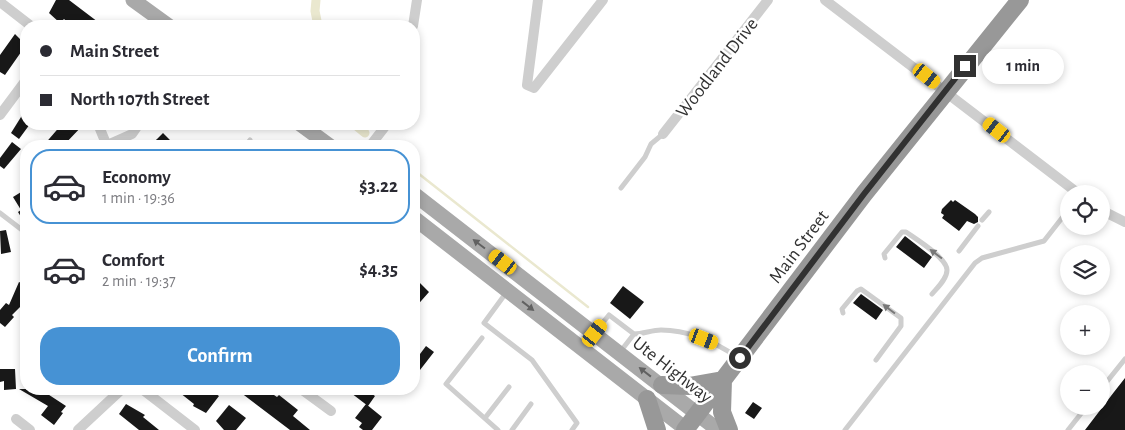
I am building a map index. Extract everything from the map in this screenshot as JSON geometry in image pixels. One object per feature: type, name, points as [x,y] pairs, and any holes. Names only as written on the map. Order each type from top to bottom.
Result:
[{"type":"highway","name":"Main Street","points":[[685,430],[946,91],[1020,0]]},
{"type":"highway","points":[[662,385],[689,386],[723,380],[722,412],[729,430]]},
{"type":"highway","points":[[647,399],[657,430]]},
{"type":"main road","points":[[133,0],[161,20]]},
{"type":"main road","points":[[308,130],[322,140]]},
{"type":"main road","name":"Ute Highway","points":[[420,199],[718,430]]},
{"type":"main road","name":"Ute Highway","points":[[420,223],[685,430]]},
{"type":"street","points":[[415,20],[417,0]]},
{"type":"street","points":[[538,0],[527,85],[534,88],[603,0]]},
{"type":"street","name":"Woodland Drive","points":[[663,134],[768,0]]},
{"type":"street","points":[[825,0],[1067,185]]},
{"type":"street","points":[[0,2],[23,20]]},
{"type":"street","points":[[0,115],[20,88]]},
{"type":"street","points":[[119,140],[132,134],[135,130]]},
{"type":"street","points":[[375,140],[382,130]]},
{"type":"street","points":[[1110,214],[1125,222]]},
{"type":"street","points":[[78,430],[116,395]]},
{"type":"street","points":[[150,395],[195,430]]},
{"type":"street","points":[[309,395],[331,411]]},
{"type":"street","points":[[16,419],[30,430]]},
{"type":"lane","points":[[620,188],[645,157],[650,144],[663,134]]},
{"type":"lane","points":[[982,220],[989,212]]},
{"type":"lane","points":[[0,213],[20,228]]},
{"type":"lane","points":[[845,430],[975,263],[982,258],[1044,241],[1060,221]]},
{"type":"lane","points":[[959,251],[978,226]]},
{"type":"lane","points":[[885,258],[884,254],[896,239],[902,232],[906,232],[944,260],[947,271],[946,275],[932,294]]},
{"type":"lane","points":[[843,313],[842,309],[857,291],[861,289],[901,318],[901,326],[876,360]]},
{"type":"lane","points":[[508,290],[484,323],[532,360],[577,423],[572,430]]},
{"type":"lane","points":[[595,333],[609,315],[634,334]]},
{"type":"lane","points":[[620,353],[634,334],[656,330],[678,332],[721,346],[740,358]]},
{"type":"lane","points":[[482,338],[446,384],[498,430]]},
{"type":"lane","points":[[1110,378],[1125,359]]},
{"type":"lane","points":[[484,418],[509,387]]},
{"type":"lane","points":[[512,430],[531,404]]},
{"type":"lane","points":[[1068,430],[1080,415]]},
{"type":"building","points":[[56,0],[69,0],[95,20],[57,20],[49,13]]},
{"type":"building","points":[[15,34],[20,39],[20,54],[5,75],[0,72],[0,55]]},
{"type":"building","points":[[20,119],[20,130],[26,130],[19,139],[11,133]]},
{"type":"building","points":[[57,130],[78,130],[69,140],[48,140]]},
{"type":"building","points":[[163,133],[170,140],[156,140]]},
{"type":"building","points":[[12,142],[20,148],[4,169],[0,166],[0,158]]},
{"type":"building","points":[[20,193],[20,208],[13,197]]},
{"type":"building","points":[[951,200],[953,202],[955,200],[975,214],[978,217],[978,222],[974,224],[967,221],[959,231],[942,218],[944,215],[941,213],[942,209]]},
{"type":"building","points":[[6,230],[11,252],[1,254],[0,231]]},
{"type":"building","points":[[905,236],[932,257],[924,268],[896,247]]},
{"type":"building","points":[[20,282],[20,307],[12,315],[14,317],[5,327],[0,323],[0,310],[6,303],[9,305]]},
{"type":"building","points":[[420,283],[429,292],[420,302]]},
{"type":"building","points":[[623,286],[644,302],[630,319],[610,303]]},
{"type":"building","points":[[861,294],[883,310],[876,320],[853,303]]},
{"type":"building","points":[[426,346],[434,352],[420,370],[420,354]]},
{"type":"building","points":[[0,369],[15,369],[16,389],[4,390],[4,381],[0,382]]},
{"type":"building","points":[[1125,378],[1125,430],[1085,430],[1096,415],[1110,415],[1110,397]]},
{"type":"building","points":[[29,395],[49,395],[66,406],[54,425],[41,415],[48,406]]},
{"type":"building","points":[[183,395],[219,396],[206,413],[193,406],[194,404]]},
{"type":"building","points":[[244,395],[274,395],[277,397],[279,395],[298,410],[293,416],[310,430],[290,430]]},
{"type":"building","points":[[354,395],[375,396],[368,406]]},
{"type":"building","points":[[753,402],[762,408],[754,419],[745,413]]},
{"type":"building","points":[[126,404],[145,415],[143,417],[159,430],[139,430],[119,414]]},
{"type":"building","points":[[366,404],[382,417],[372,430],[363,430],[359,427],[362,423],[355,418]]},
{"type":"building","points":[[229,405],[246,418],[236,430],[224,430],[216,421]]},
{"type":"waterway","points":[[316,0],[317,20]]},
{"type":"waterway","points":[[361,130],[365,133]]},
{"type":"waterway","points":[[420,175],[588,307]]},
{"type":"route","points":[[740,358],[864,194],[965,66]]}]
